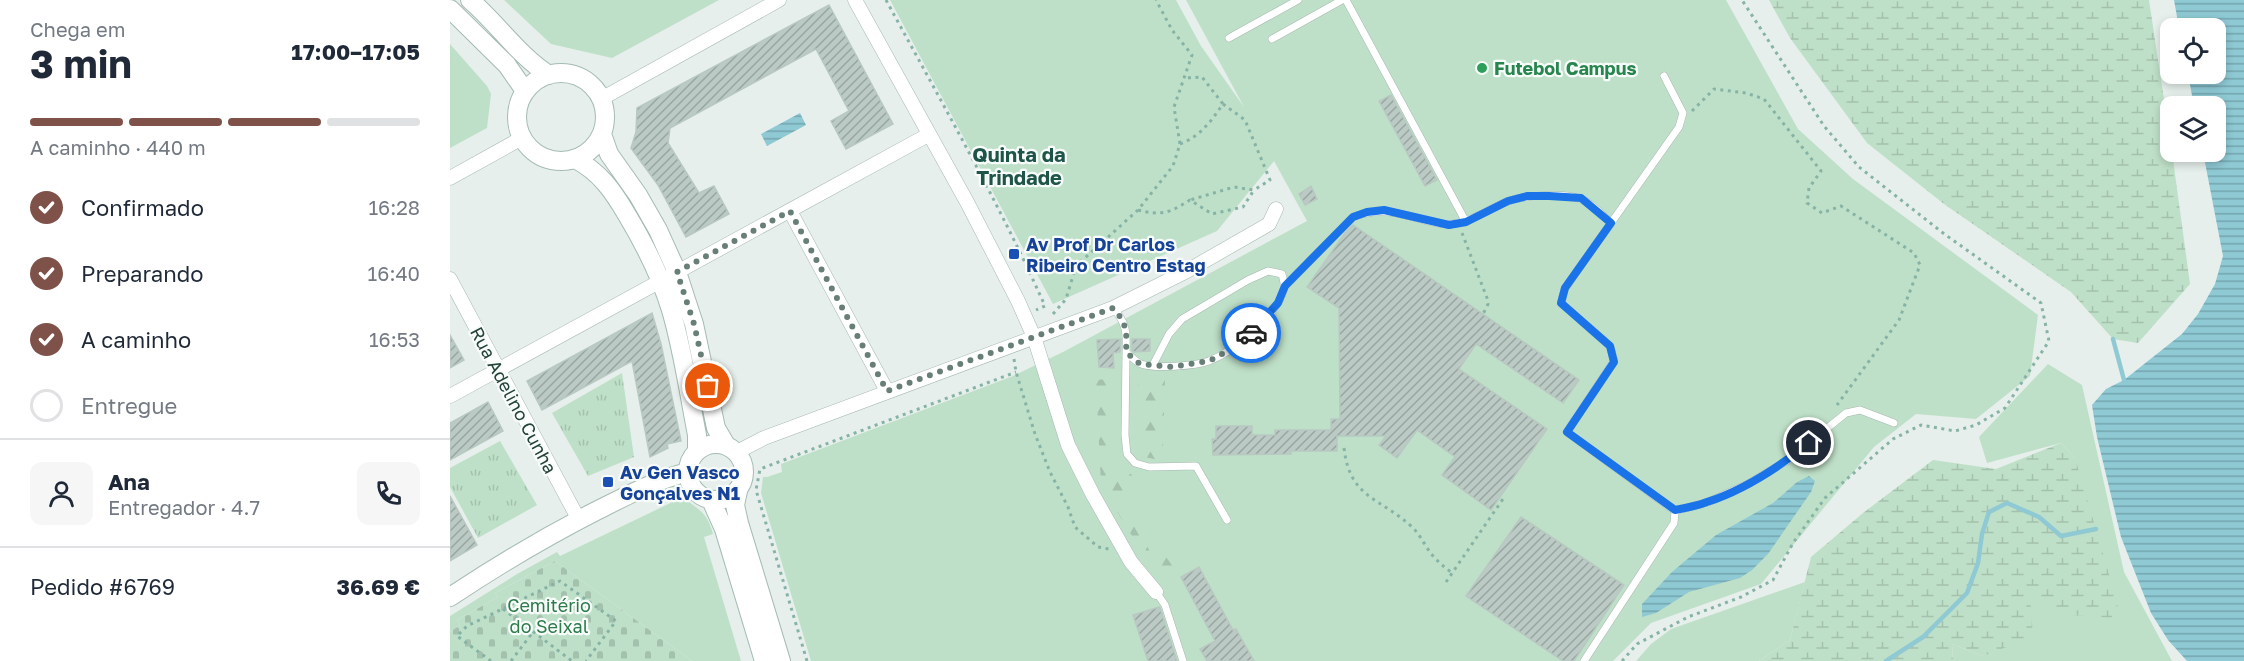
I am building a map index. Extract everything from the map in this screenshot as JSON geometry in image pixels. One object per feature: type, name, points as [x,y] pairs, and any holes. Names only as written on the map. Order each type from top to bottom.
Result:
[{"type":"main road","points":[[470,0],[497,25],[522,55],[549,75]]},
{"type":"main road","points":[[450,9],[507,65],[525,92]]},
{"type":"main road","points":[[562,73],[585,80],[601,99],[605,117],[602,134],[595,145],[575,159],[551,160],[535,152],[522,138],[518,127],[519,103],[525,92],[536,81],[549,75],[562,73]]},
{"type":"main road","points":[[602,134],[609,154],[638,195],[658,230],[677,272],[694,324],[716,428],[743,463],[745,478],[738,491],[735,505],[781,661]]},
{"type":"main road","points":[[575,159],[597,173],[620,202],[640,237],[660,281],[678,341],[698,435],[697,451]]},
{"type":"main road","points":[[731,449],[710,444],[697,451],[692,457],[688,472],[694,490],[711,500],[726,499],[738,491]]},
{"type":"main road","points":[[450,597],[509,559],[579,520],[657,482],[688,472]]},
{"type":"main road","points":[[711,500],[722,524],[764,661]]},
{"type":"street","points":[[601,99],[779,0]]},
{"type":"street","points":[[855,0],[1013,291],[1034,337],[1068,445],[1093,495],[1131,562],[1156,592]]},
{"type":"street","points":[[450,396],[928,135]]},
{"type":"street","points":[[450,178],[522,138]]},
{"type":"street","points":[[731,449],[1113,308],[1269,224],[1276,209]]},
{"type":"street","points":[[790,211],[887,391]]},
{"type":"street","name":"Rua Adelino Cunha","points":[[450,279],[579,520]]},
{"type":"lane","points":[[1229,38],[1298,0]]},
{"type":"lane","points":[[1272,39],[1344,0],[1462,222]]},
{"type":"lane","points":[[1664,76],[1683,113],[1679,127],[1565,288],[1561,303],[1610,346],[1614,362],[1567,432],[1675,510],[1708,502],[1748,484],[1788,459],[1846,413],[1860,410],[1894,423]]},
{"type":"lane","points":[[1126,352],[1140,364],[1172,367],[1209,361],[1235,347],[1278,303],[1285,286],[1353,217],[1367,212],[1384,210],[1449,225],[1462,222],[1508,201],[1527,196],[1538,196],[1581,198],[1611,223]]},
{"type":"lane","points":[[1153,365],[1169,334],[1182,319],[1248,280],[1268,271],[1282,274],[1285,286]]},
{"type":"lane","points":[[1113,308],[1123,319],[1127,339],[1125,435],[1127,454],[1135,463],[1149,467],[1196,466],[1227,520]]},
{"type":"lane","points":[[1584,661],[1674,523],[1675,510]]},
{"type":"lane","points":[[1156,592],[1165,605],[1183,661]]},
{"type":"path","points":[[1034,337],[1065,299],[1076,266],[1138,210],[1173,166],[1180,144],[1174,107],[1192,55],[1172,30],[1156,0]]},
{"type":"path","points":[[1622,661],[1637,644],[1688,617],[1741,597],[1773,580],[1793,543],[1825,498],[1893,439],[1921,425],[1954,430],[1976,425],[2005,408],[2049,341],[2041,303],[1942,233],[1859,167],[1824,126],[1742,0]]},
{"type":"path","points":[[1185,78],[1202,77],[1223,104],[1245,120],[1270,180],[1254,190],[1243,207],[1212,214],[1190,200]]},
{"type":"path","points":[[1681,119],[1714,89],[1746,93],[1764,99],[1821,171],[1809,188],[1807,202],[1822,213],[1841,206],[1914,253],[1920,265],[1899,320],[1837,405]]},
{"type":"path","points":[[1180,144],[1192,139],[1207,126],[1223,104]]},
{"type":"path","points":[[1138,210],[1155,214],[1170,212],[1190,200],[1234,187],[1254,190]]},
{"type":"path","points":[[1462,222],[1487,298],[1488,304],[1483,314]]},
{"type":"path","points":[[807,661],[756,490],[760,469],[1016,372]]},
{"type":"path","points":[[1344,448],[1347,469],[1360,489],[1404,519],[1436,559],[1452,573]]},
{"type":"path","points":[[1446,582],[1505,496]]},
{"type":"path","points":[[491,661],[458,636],[467,626],[560,581],[616,621],[586,661]]},
{"type":"path","points":[[503,609],[572,661]]},
{"type":"path","points":[[511,661],[533,632]]},
{"type":"green space","points":[[504,0],[719,0],[612,58],[551,44]]},
{"type":"green space","points":[[890,0],[1176,0],[1201,46],[1244,107],[1186,0],[1726,0],[1798,129],[1853,179],[2038,315],[2030,376],[1976,419],[1916,414],[1874,447],[1761,584],[1651,623],[1613,661],[811,661],[761,493],[763,477],[782,472],[781,464],[1013,376],[1063,352],[1307,221],[1274,161],[1217,231],[1053,304]]},
{"type":"green space","points":[[1769,0],[2149,0],[2164,96],[2160,96],[2160,162],[2173,162],[2190,284],[2138,343],[2113,339],[2071,292],[1944,204],[1867,143],[1790,38]]},
{"type":"green space","points":[[450,44],[487,86],[491,94],[487,128],[450,148]]},
{"type":"green space","points":[[2048,364],[2082,385],[2124,572],[2172,661],[1953,661],[1952,644],[1983,656],[2029,596],[2075,458],[2061,443],[1987,463],[1979,437]]},
{"type":"green space","points":[[622,373],[634,457],[588,476],[552,413]]},
{"type":"green space","points":[[1138,376],[1165,378],[1163,446],[1160,460],[1144,457]]},
{"type":"green space","points":[[1107,379],[1112,471],[1131,474],[1145,488],[1121,501],[1151,553],[1166,557],[1179,575],[1173,580],[1167,570],[1149,564],[1101,485],[1096,380]]},
{"type":"green space","points":[[500,441],[537,505],[478,538],[450,487],[450,468]]},
{"type":"green space","points":[[2061,443],[2075,458],[2118,605],[2111,618],[2055,614],[2030,596],[2033,637],[1983,656],[1952,644],[1953,661],[1759,661],[1790,640],[1811,557],[1863,513],[1933,460],[1996,469]]},
{"type":"green space","points":[[683,497],[702,512],[711,526],[713,534],[704,537],[741,661],[692,661],[555,561],[495,593],[498,597],[457,620],[460,625],[450,632],[450,616],[517,574],[557,552],[560,556]]},
{"type":"green space","name":"Cemitério do Seixal","points":[[555,561],[692,661],[450,661],[450,632],[460,625],[457,620],[498,597],[495,593]]},
{"type":"green space","points":[[1805,582],[1790,640],[1759,661],[1636,661],[1651,644],[1671,629]]},
{"type":"water","points":[[2174,0],[2244,0],[2244,661],[2187,661],[2168,640],[2151,613],[2121,537],[2097,437],[2092,405],[2106,389],[2124,380],[2182,334],[2198,314],[2215,284],[2223,256],[2205,162],[2226,162],[2226,96],[2192,96],[2190,84],[2226,84],[2226,18],[2177,18]]},
{"type":"water","points":[[800,113],[806,125],[767,146],[761,134]]},
{"type":"water","points":[[1809,476],[1815,481],[1811,492],[1768,554],[1752,570],[1740,578],[1689,592],[1656,613],[1642,617],[1642,604],[1672,572],[1716,535],[1773,503],[1797,482]]},
{"type":"building","points":[[829,5],[893,124],[846,149],[831,121],[849,111],[816,49],[670,128],[668,143],[699,193],[714,186],[729,214],[686,237],[658,185],[631,148],[636,132],[637,108]]},
{"type":"building","points":[[1391,95],[1437,180],[1425,186],[1379,101]]},
{"type":"building","points":[[1311,186],[1317,199],[1305,205],[1299,194]]},
{"type":"building","points":[[1353,225],[1579,380],[1563,403],[1476,344],[1459,369],[1547,429],[1491,510],[1442,475],[1455,457],[1417,430],[1397,458],[1379,445],[1386,436],[1337,436],[1337,451],[1213,455],[1212,439],[1216,439],[1216,426],[1252,426],[1252,435],[1275,435],[1275,430],[1331,430],[1331,419],[1340,419],[1339,308],[1307,287]]},
{"type":"building","points":[[652,313],[661,344],[681,441],[667,444],[668,448],[650,457],[632,361],[542,410],[527,381]]},
{"type":"building","points":[[450,335],[464,360],[450,368]]},
{"type":"building","points":[[1121,339],[1120,352],[1113,353],[1114,368],[1099,367],[1097,340]]},
{"type":"building","points":[[1132,339],[1150,339],[1150,351],[1134,352]]},
{"type":"building","points":[[488,402],[503,431],[450,460],[450,423]]},
{"type":"building","points":[[450,496],[477,545],[450,561]]},
{"type":"building","points":[[1521,517],[1624,585],[1574,661],[1563,661],[1466,596]]},
{"type":"building","points":[[1199,567],[1233,630],[1236,629],[1254,661],[1207,661],[1200,649],[1215,641],[1181,577]]},
{"type":"building","points":[[1159,607],[1177,661],[1148,661],[1133,615]]},
{"type":"waterway","points":[[2113,339],[2124,380]]},
{"type":"waterway","points":[[1886,661],[1923,637],[1967,593],[1978,563],[1982,534],[1989,512],[2007,503],[2039,517],[2061,536],[2096,529]]},
{"type":"way so far","points":[[708,386],[694,324],[677,272],[790,211],[887,391],[1113,308],[1123,319],[1127,339],[1126,352],[1140,364],[1172,367],[1209,361],[1235,347],[1251,333]]},
{"type":"place","name":"Futebol Campus","points":[[1482,68]]},
{"type":"place","name":"Av Prof Dr Carlos Ribeiro Centro Estag","points":[[1014,254]]},
{"type":"place","name":"Av Gen Vasco Gonçalves N1","points":[[608,482]]},
{"type":"district","name":"Quinta da Trindade","points":[[1019,166]]},
{"type":"route","points":[[1251,333],[1278,303],[1285,286],[1353,217],[1384,210],[1449,225],[1466,222],[1508,201],[1527,196],[1581,198],[1611,223],[1565,288],[1561,303],[1610,346],[1614,362],[1567,432],[1675,510],[1708,502],[1748,484],[1809,443]]}]
